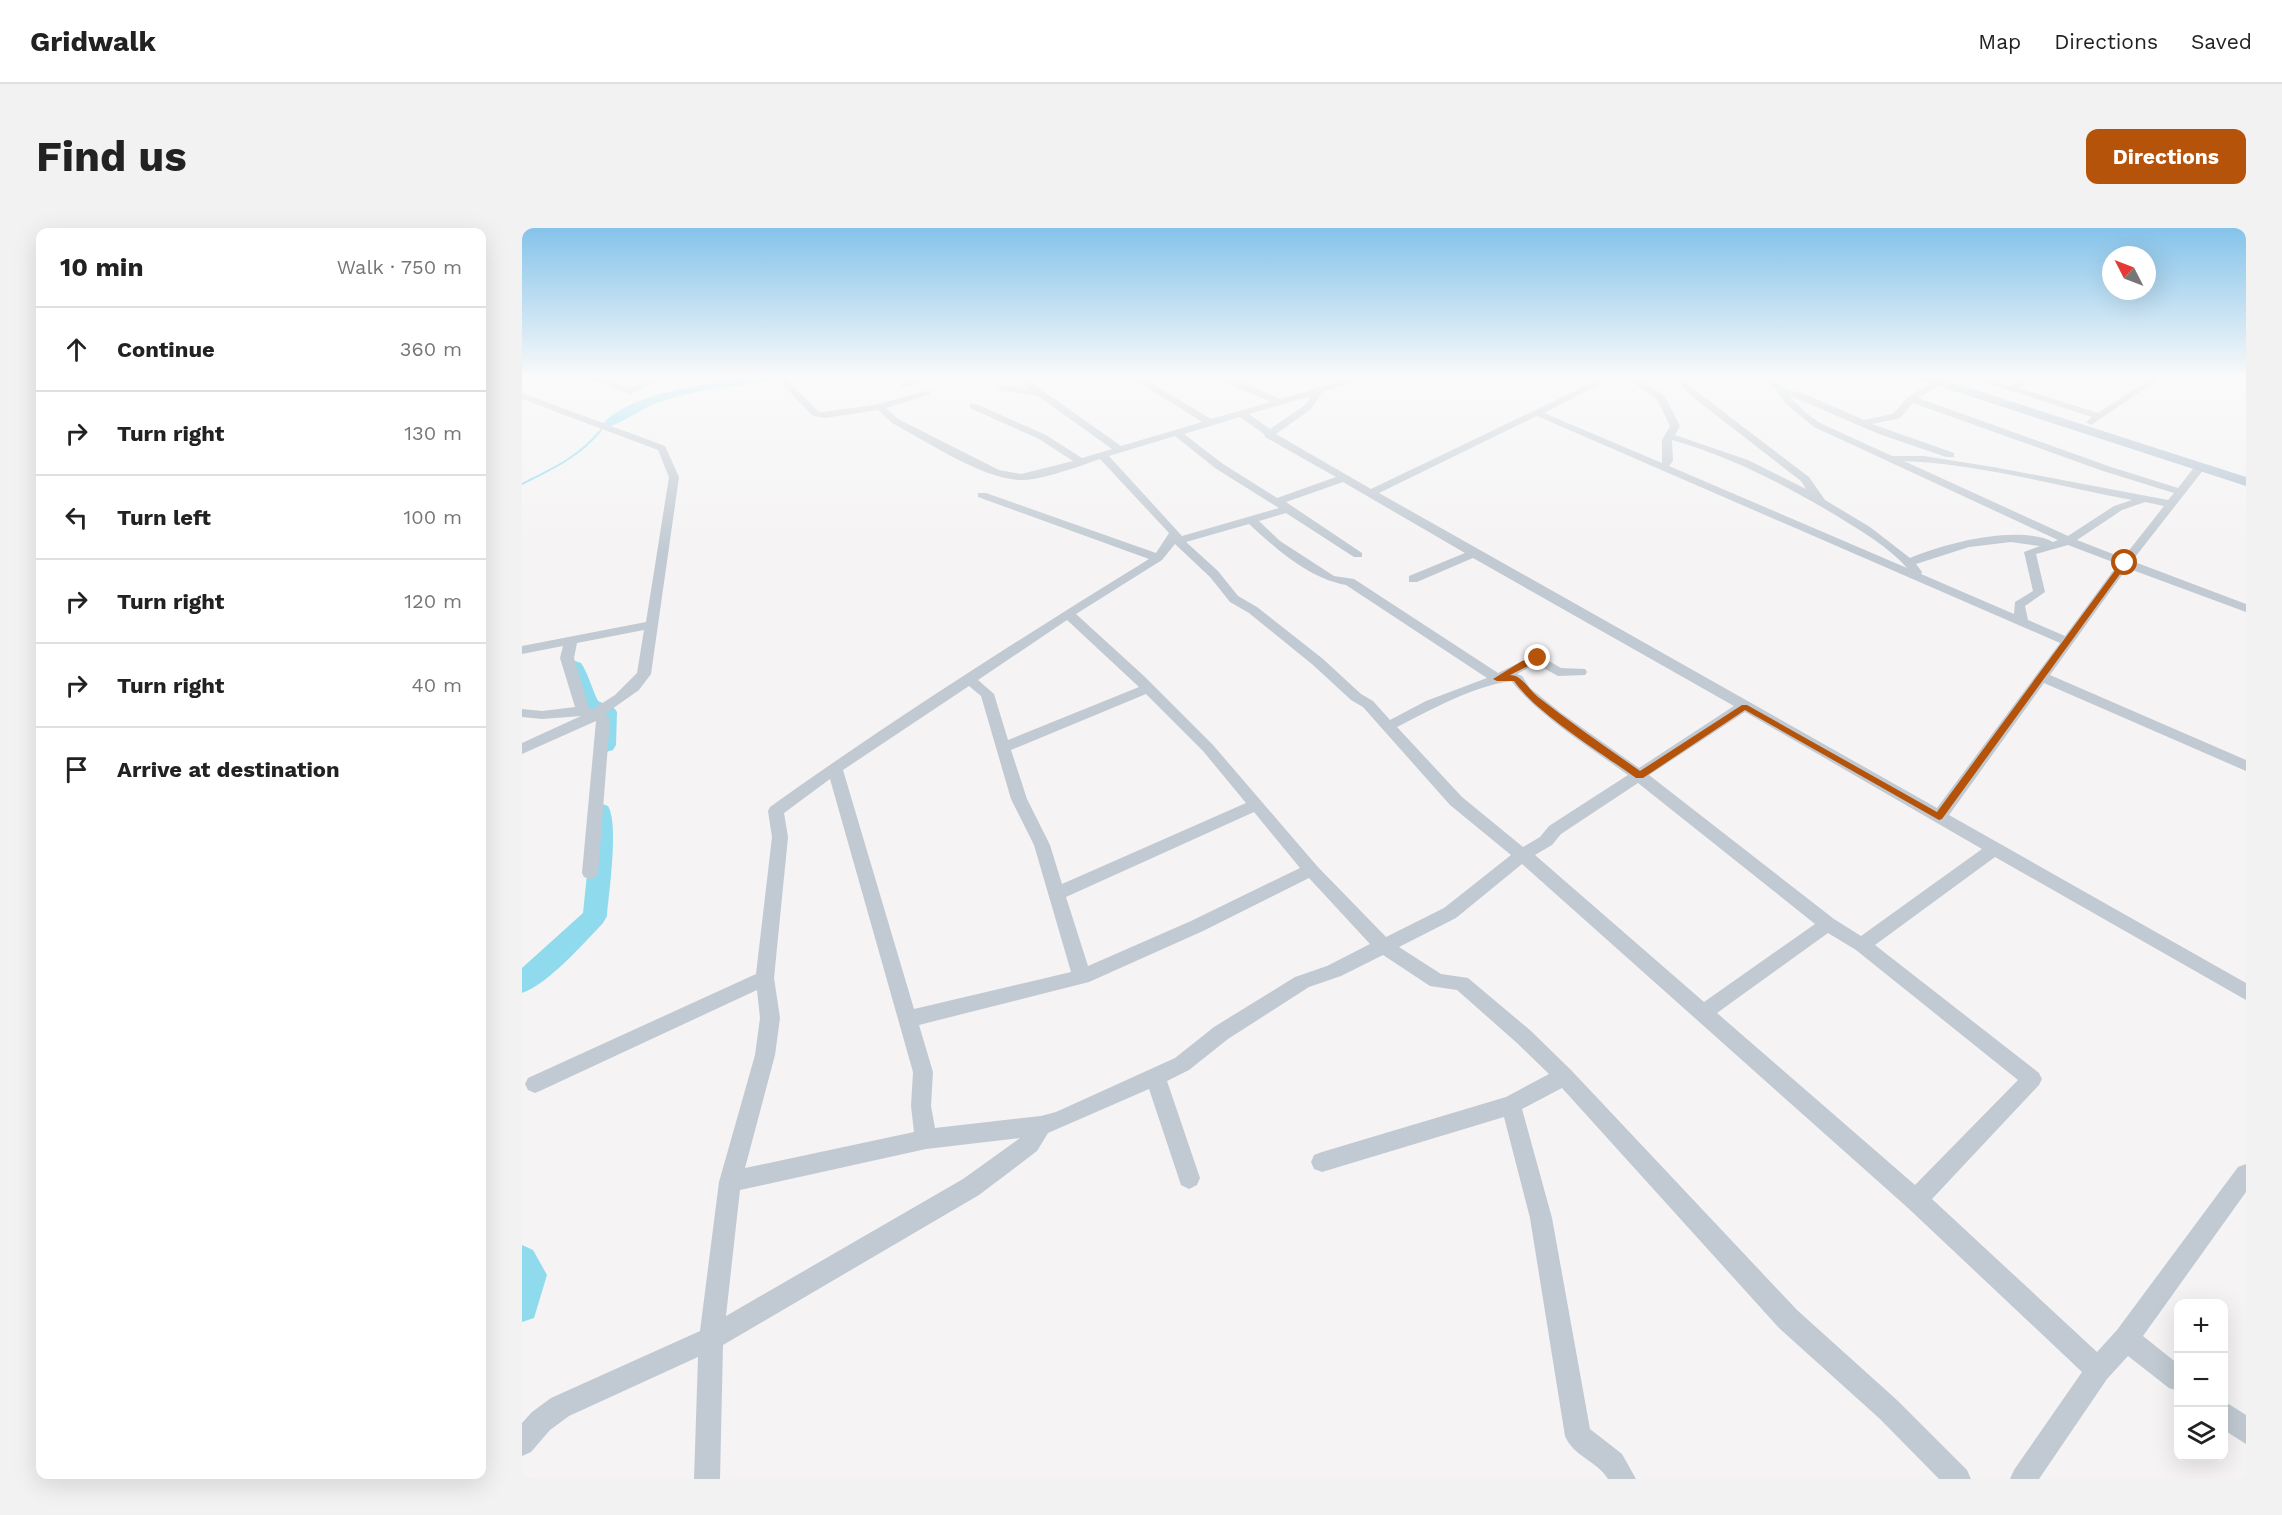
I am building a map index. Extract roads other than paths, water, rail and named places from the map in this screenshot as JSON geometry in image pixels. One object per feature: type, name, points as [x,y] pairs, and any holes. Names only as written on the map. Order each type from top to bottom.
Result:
[{"type":"main road","points":[[2100,434],[2246,480]]},
{"type":"main road","points":[[2110,434],[2246,480]]},
{"type":"street","points":[[522,749],[614,702],[638,684],[644,674],[674,477],[666,452],[662,448],[629,434]]},
{"type":"street","points":[[921,434],[996,473],[1021,477]]},
{"type":"street","points":[[1035,434],[1070,452],[1080,462]]},
{"type":"street","points":[[1099,434],[1119,449]]},
{"type":"street","points":[[1158,558],[982,495],[1021,477],[1172,434]]},
{"type":"street","points":[[1179,434],[1219,466],[1358,555]]},
{"type":"street","points":[[1371,493],[1494,434]]},
{"type":"street","points":[[1586,434],[2068,642]]},
{"type":"street","points":[[1747,434],[1805,479],[1821,502]]},
{"type":"street","points":[[1838,434],[2062,542],[2246,608]]},
{"type":"street","points":[[1895,434],[1994,470]]},
{"type":"street","points":[[2010,434],[2180,492]]},
{"type":"street","points":[[1268,435],[1472,554],[1512,573],[2246,992]]},
{"type":"street","points":[[1664,467],[1668,461],[1667,440],[1669,436],[1706,446],[1757,466],[1866,529],[1909,563],[1921,577]]},
{"type":"street","points":[[1102,455],[1176,537],[1214,574],[1233,599],[1253,610],[1318,662],[1356,697],[1368,704],[1456,801],[1539,868],[1916,1200],[2098,1370]]},
{"type":"street","points":[[1887,457],[1924,459],[1994,470],[2171,504]]},
{"type":"street","points":[[1939,817],[2125,563],[2200,467]]},
{"type":"street","points":[[707,1479],[711,1338],[730,1182],[765,1055],[770,1018],[765,978],[780,837],[776,811],[835,768],[1068,614],[1158,558],[1176,537],[1251,519],[1341,479]]},
{"type":"street","points":[[2022,622],[2019,605],[2039,592],[2030,552],[2062,542],[2118,508],[2142,499]]},
{"type":"street","points":[[1251,519],[1276,543],[1331,579],[1350,582],[1497,679],[1513,677],[1517,679],[1525,691],[1640,776],[1828,924],[1862,945],[2032,1079],[1916,1200]]},
{"type":"street","points":[[1909,563],[1944,550],[2005,538],[2062,542]]},
{"type":"street","points":[[1413,579],[1472,554]]},
{"type":"street","points":[[1068,614],[1208,748],[1311,870],[1383,946],[1437,981],[1461,983],[1524,1037],[1564,1076],[1788,1319],[1889,1410],[1958,1479]]},
{"type":"street","points":[[522,650],[653,624]]},
{"type":"street","points":[[571,640],[567,658],[593,711],[603,719],[590,873]]},
{"type":"street","points":[[1389,726],[1431,705],[1497,679],[1538,658],[1558,672],[1580,672]]},
{"type":"street","points":[[2043,677],[2245,766]]},
{"type":"street","points":[[970,680],[987,694],[1019,799],[1042,845],[1082,977]]},
{"type":"street","points":[[1003,748],[1147,689]]},
{"type":"street","points":[[730,1182],[926,1139],[1041,1126],[1060,1120],[1182,1064],[1221,1033],[1302,982],[1334,971],[1450,913],[1522,855],[1546,841],[1556,830],[1744,706]]},
{"type":"street","points":[[522,713],[543,715],[593,711]]},
{"type":"street","points":[[835,768],[923,1072],[921,1106],[926,1139]]},
{"type":"street","points":[[1057,894],[1256,805]]},
{"type":"street","points":[[1862,945],[1995,848]]},
{"type":"street","points":[[908,1019],[1082,977],[1197,926],[1311,870]]},
{"type":"street","points":[[1703,1013],[1828,924]]},
{"type":"street","points":[[535,1084],[765,978]]},
{"type":"street","points":[[1155,1076],[1189,1178]]},
{"type":"street","points":[[1322,1162],[1511,1105],[1564,1076]]},
{"type":"street","points":[[1511,1105],[1541,1218],[1578,1436],[1613,1463],[1623,1479]]},
{"type":"street","points":[[522,1443],[541,1421],[560,1407],[711,1338],[971,1187],[1029,1144],[1041,1126]]},
{"type":"street","points":[[2022,1479],[2098,1370],[2126,1339],[2243,1184]]},
{"type":"street","points":[[2126,1339],[2174,1377]]},
{"type":"street","points":[[2228,1418],[2246,1431]]},
{"type":"waterway","points":[[522,484],[574,455],[597,434]]},
{"type":"waterway","points":[[575,667],[579,683],[590,705],[607,712],[606,745]]},
{"type":"waterway","points":[[522,983],[563,948],[595,916],[601,845],[600,811]]},
{"type":"waterway","points":[[522,1261],[531,1275],[522,1306]]}]
